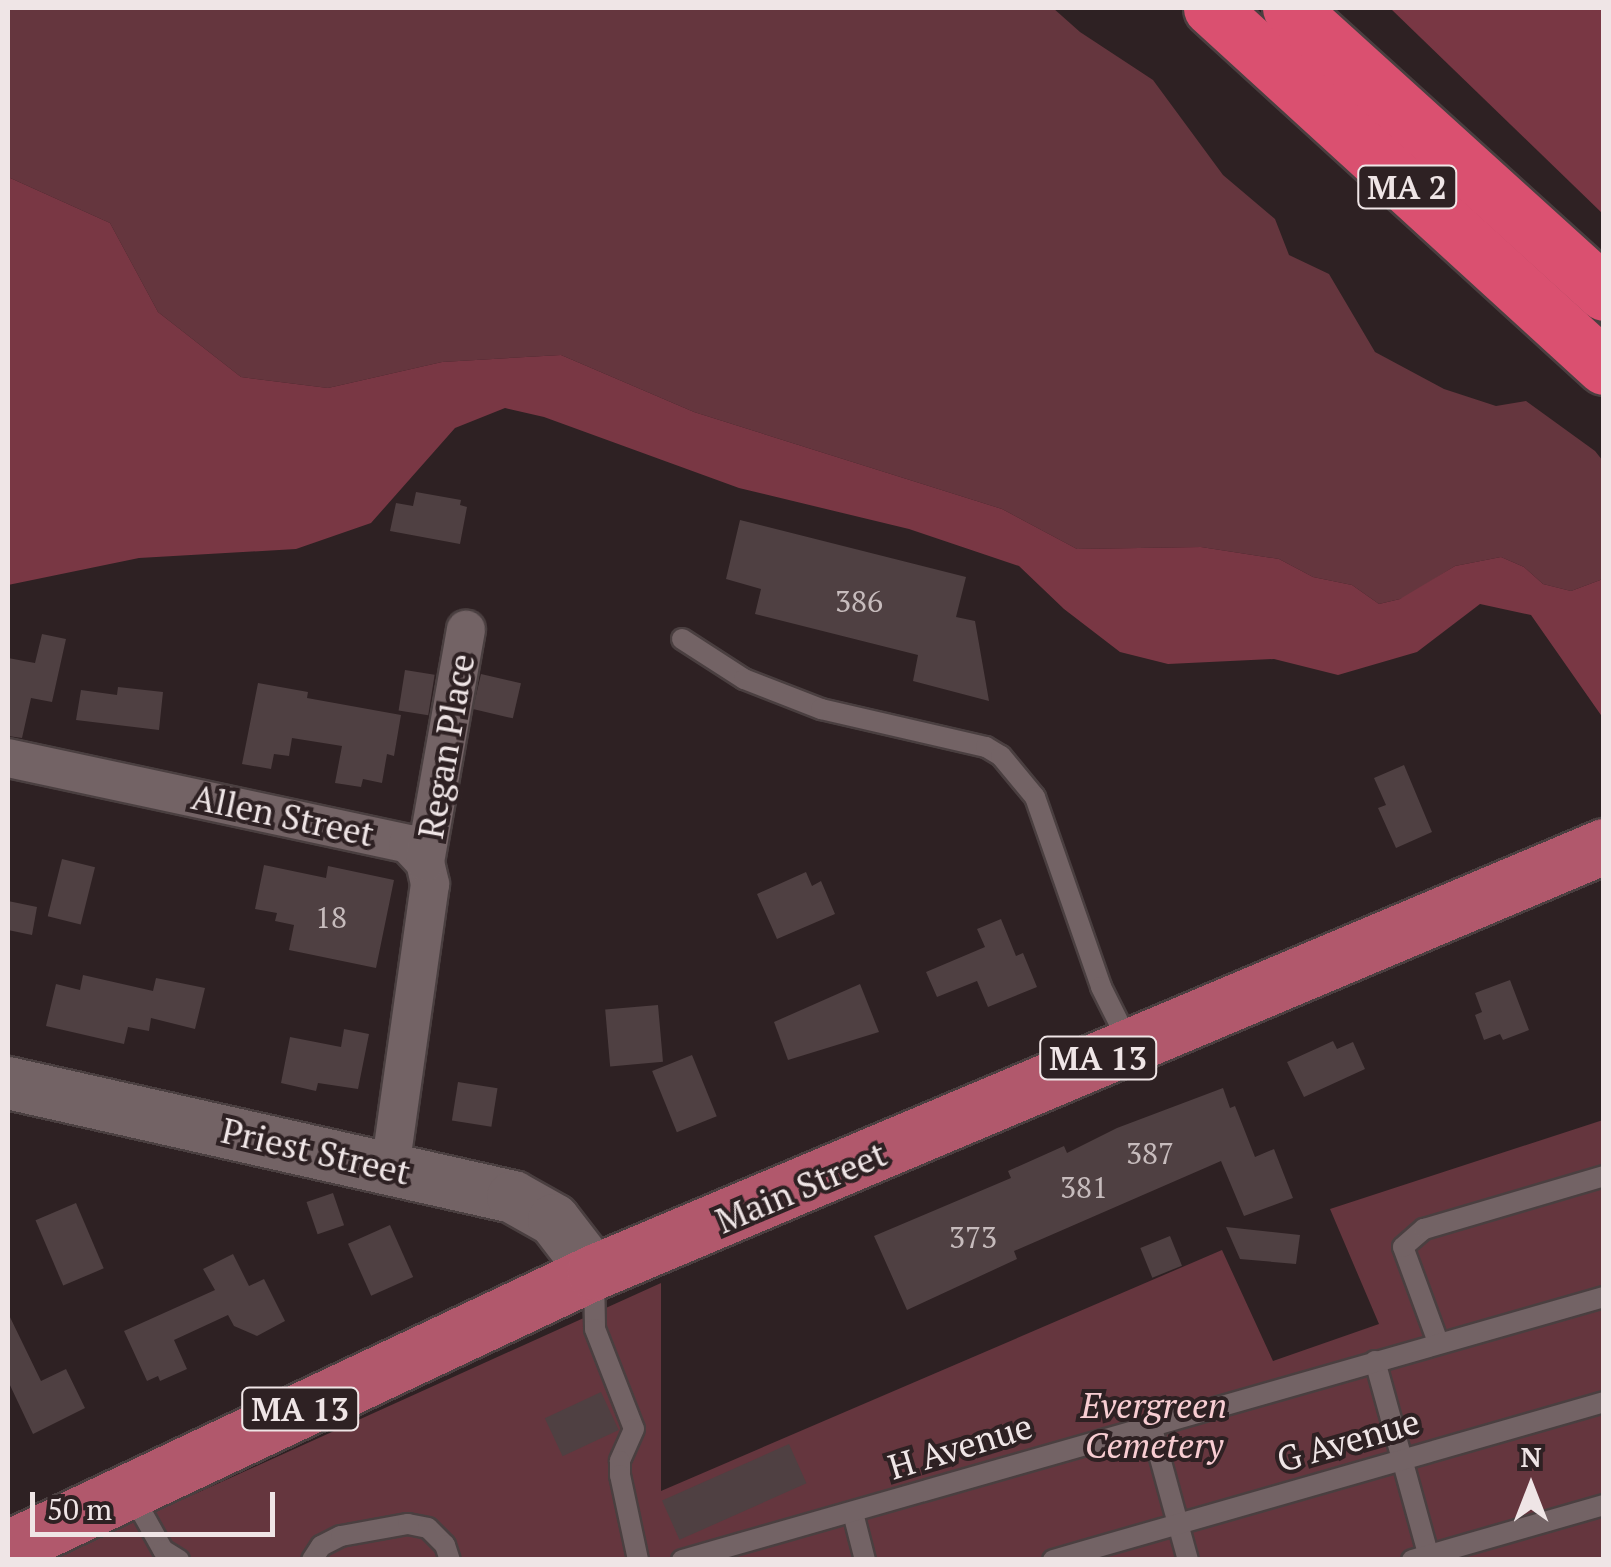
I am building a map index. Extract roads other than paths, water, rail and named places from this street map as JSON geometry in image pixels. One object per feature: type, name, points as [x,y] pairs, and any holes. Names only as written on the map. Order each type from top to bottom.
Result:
[{"type":"highway","name":"MA 2","points":[[1211,8],[1604,368]]},
{"type":"highway","name":"MA 2","points":[[1290,8],[1604,294]]},
{"type":"main road","name":"Main Street","points":[[8,1548],[594,1272],[1604,846]]},
{"type":"main road","name":"Priest Street","points":[[8,1082],[390,1166],[530,1203],[554,1220],[594,1272]]},
{"type":"street","name":"Regan Place","points":[[426,862],[466,630]]},
{"type":"street","name":"Allen Street","points":[[8,758],[390,836],[408,844],[426,862]]},
{"type":"street","points":[[390,1166],[429,904],[426,862]]},
{"type":"lane","points":[[682,639],[744,678],[820,709],[986,747],[1001,756],[1035,797],[1101,988],[1130,1044]]},
{"type":"lane","points":[[1438,1342],[1403,1247],[1424,1229],[1604,1176]]},
{"type":"lane","points":[[594,1272],[596,1330],[634,1429],[620,1461],[620,1475],[638,1560]]},
{"type":"lane","name":"H Avenue","points":[[682,1560],[1604,1297]]},
{"type":"lane","points":[[1375,1360],[1404,1458],[1423,1558],[1604,1505]]},
{"type":"lane","name":"G Avenue","points":[[1053,1560],[1604,1402]]},
{"type":"lane","points":[[1150,1425],[1188,1560]]},
{"type":"lane","points":[[129,1490],[168,1556]]},
{"type":"lane","points":[[853,1513],[865,1560]]},
{"type":"lane","points":[[312,1560],[321,1546],[341,1536],[408,1524],[428,1528],[445,1545],[450,1560]]},
{"type":"park label","name":"Evergreen Cemetery","points":[[1154,1425]]}]
